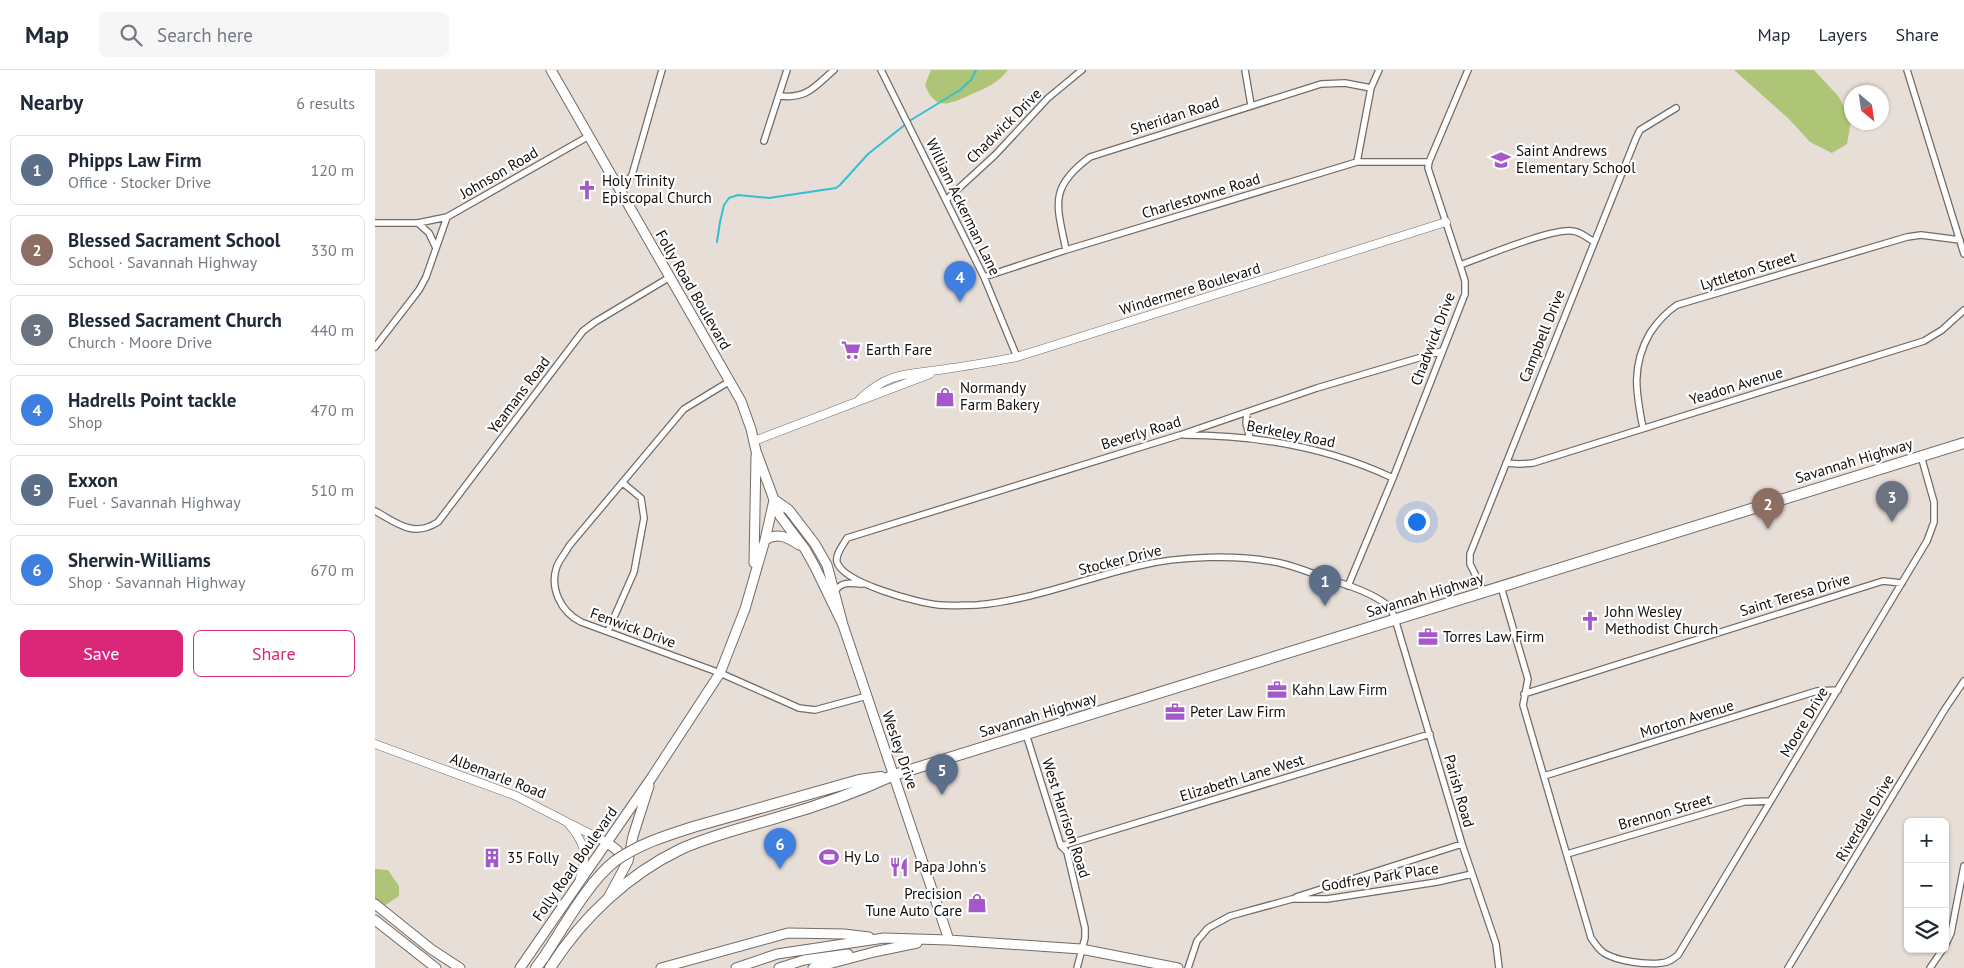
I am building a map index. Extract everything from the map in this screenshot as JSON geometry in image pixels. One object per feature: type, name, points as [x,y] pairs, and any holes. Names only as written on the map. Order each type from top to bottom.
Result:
[{"type":"highway","name":"Savannah Highway","points":[[550,968],[562,950],[608,898],[639,874],[681,850],[711,838],[783,817],[859,790],[894,775],[1964,443]]},
{"type":"highway","name":"Savannah Highway","points":[[535,968],[589,888],[604,871],[639,847],[693,828],[859,780],[894,775]]},
{"type":"main road","name":"Folly Road Boulevard","points":[[521,968],[720,673],[745,609],[775,500],[756,451],[747,416],[730,381],[551,70]]},
{"type":"main road","name":"Folly Road Boulevard","points":[[753,578],[756,451]]},
{"type":"main road","name":"Wesley Drive","points":[[775,500],[780,516],[805,550],[843,626]]},
{"type":"main road","name":"Wesley Drive","points":[[775,500],[789,510],[815,544],[827,565],[843,626],[949,940]]},
{"type":"main road","points":[[765,540],[778,535],[792,540],[805,550]]},
{"type":"main road","name":"Folly Road Boulevard","points":[[608,898],[625,869],[652,776]]},
{"type":"main road","points":[[606,842],[617,850],[623,859],[625,869]]},
{"type":"main road","points":[[375,904],[431,949],[460,968]]},
{"type":"main road","points":[[375,920],[436,968]]},
{"type":"main road","points":[[661,968],[788,934],[844,934],[930,941],[949,940],[1081,949],[1178,968]]},
{"type":"main road","points":[[736,968],[777,954],[884,938]]},
{"type":"main road","points":[[813,968],[873,952],[930,941]]},
{"type":"main road","points":[[779,968],[804,960],[873,952]]},
{"type":"street","points":[[621,192],[632,175],[662,70]]},
{"type":"street","points":[[764,141],[787,70]]},
{"type":"street","points":[[780,96],[797,97],[809,92],[834,70]]},
{"type":"street","name":"William Ackerman Lane","points":[[881,70],[984,277],[1017,357]]},
{"type":"street","name":"Chadwick Drive","points":[[946,200],[995,155],[1048,98],[1082,70]]},
{"type":"street","points":[[1245,70],[1251,105]]},
{"type":"street","points":[[1357,162],[1371,88],[1379,70]]},
{"type":"street","points":[[1429,162],[1468,70]]},
{"type":"street","points":[[1907,70],[1964,254]]},
{"type":"street","name":"Sheridan Road","points":[[1066,250],[1058,200],[1063,185],[1078,166],[1090,157],[1321,84],[1345,82],[1371,88]]},
{"type":"street","name":"Campbell Drive","points":[[1484,592],[1470,564],[1470,554],[1593,241],[1640,130],[1676,108]]},
{"type":"street","name":"Johnson Road","points":[[375,224],[418,223],[447,217],[589,136]]},
{"type":"street","name":"Charlestowne Road","points":[[984,277],[1066,250],[1357,162],[1429,162]]},
{"type":"street","name":"Chadwick Drive","points":[[1348,586],[1393,478],[1465,294],[1465,281],[1461,265],[1429,174],[1429,162]]},
{"type":"street","points":[[375,347],[419,290],[426,277],[447,217]]},
{"type":"street","name":"Windermere Boulevard","points":[[859,400],[868,391],[899,374],[939,370],[1017,357],[1446,222]]},
{"type":"street","points":[[418,223],[429,233],[436,248]]},
{"type":"street","points":[[1461,265],[1546,235],[1565,231],[1577,232],[1593,241]]},
{"type":"street","name":"Lyttleton Street","points":[[1643,428],[1636,386],[1637,368],[1642,347],[1658,320],[1677,305],[1907,237],[1921,235],[1960,240]]},
{"type":"street","name":"Yeamans Road","points":[[375,510],[399,524],[417,530],[430,527],[438,522],[583,330],[670,278]]},
{"type":"street","name":"Yeadon Avenue","points":[[1506,463],[1533,462],[1924,341],[1942,330],[1964,310]]},
{"type":"street","name":"Beverly Road","points":[[847,538],[1180,435],[1317,388],[1442,351]]},
{"type":"street","name":"Windermere Boulevard","points":[[754,441],[939,370]]},
{"type":"street","name":"Fenwick Drive","points":[[730,381],[684,409],[569,546],[557,567],[554,587],[565,609],[573,618],[720,673],[799,708],[815,710],[867,696]]},
{"type":"street","points":[[1247,412],[1246,423],[1250,438]]},
{"type":"street","name":"Berkeley Road","points":[[1180,435],[1220,435],[1250,438],[1310,448],[1340,457],[1393,478]]},
{"type":"street","name":"Moore Drive","points":[[1501,587],[1529,679],[1523,705],[1591,938],[1605,954],[1638,966],[1662,964],[1678,955],[1927,541],[1934,522],[1934,502],[1921,456]]},
{"type":"street","points":[[607,631],[634,572],[644,518],[641,498],[623,483]]},
{"type":"street","name":"Stocker Drive","points":[[847,538],[837,556],[837,562],[851,576],[868,585],[913,600],[939,604],[974,605],[1003,602],[1035,596],[1137,566],[1173,560],[1215,558],[1280,563],[1348,586],[1387,604],[1395,620]]},
{"type":"street","name":"Saint Teresa Drive","points":[[1524,694],[1883,581],[1902,583]]},
{"type":"street","name":"Stocker Drive","points":[[835,591],[838,586],[849,582],[868,585]]},
{"type":"street","name":"Parish Road","points":[[1395,620],[1462,844],[1497,944],[1499,968]]},
{"type":"street","name":"Riverdale Drive","points":[[1789,968],[1945,709],[1964,681]]},
{"type":"street","name":"Morton Avenue","points":[[1544,776],[1817,691],[1838,690]]},
{"type":"street","name":"West Harrison Road","points":[[1026,734],[1061,846],[1067,852],[1085,928],[1085,938],[1077,968]]},
{"type":"street","name":"Elizabeth Lane West","points":[[1061,846],[1430,734]]},
{"type":"street","name":"Albemarle Road","points":[[375,744],[516,795],[606,842]]},
{"type":"street","name":"Brennon Street","points":[[1567,854],[1744,802],[1770,802]]},
{"type":"street","points":[[566,820],[580,836],[583,847],[585,859],[578,884]]},
{"type":"street","name":"Godfrey Park Place","points":[[1188,968],[1197,941],[1208,928],[1230,916],[1292,899],[1462,844]]},
{"type":"street","points":[[1949,937],[1964,866]]},
{"type":"street","name":"Godfrey Park Place","points":[[1292,899],[1327,899],[1437,882],[1472,874]]},
{"type":"street","points":[[1930,968],[1940,953]]},
{"type":"green space","points":[[931,70],[1008,70],[996,82],[987,87],[951,102],[939,103],[929,94],[925,85]]},
{"type":"green space","points":[[1734,70],[1814,70],[1839,97],[1844,107],[1844,130],[1849,130],[1847,144],[1832,153],[1810,142],[1789,119]]},
{"type":"green space","points":[[375,869],[388,870],[399,886],[399,896],[375,912]]},
{"type":"waterway","points":[[717,242],[724,205],[729,198],[738,195],[769,198],[836,188],[868,154],[911,120],[960,90],[971,80],[976,70]]},
{"type":"place","name":"Saint Andrews Elementary School","points":[[1501,160]]},
{"type":"place","name":"Holy Trinity Episcopal Church","points":[[587,190]]},
{"type":"place","name":"Hadrells Point tackle","points":[[960,302]]},
{"type":"place","name":"Earth Fare","points":[[851,350]]},
{"type":"place","name":"Normandy Farm Bakery","points":[[945,397]]},
{"type":"place","name":"Blessed Sacrament Church","points":[[1892,522]]},
{"type":"place","name":"Blessed Sacrament School","points":[[1768,529]]},
{"type":"place","name":"Phipps Law Firm","points":[[1325,606]]},
{"type":"place","name":"John Wesley Methodist Church","points":[[1590,621]]},
{"type":"place","name":"Torres Law Firm","points":[[1428,637]]},
{"type":"place","name":"Kahn Law Firm","points":[[1277,690]]},
{"type":"place","name":"Peter Law Firm","points":[[1175,712]]},
{"type":"place","name":"Exxon","points":[[942,795]]},
{"type":"place","name":"Hy Lo","points":[[829,857]]},
{"type":"place","name":"35 Folly","points":[[492,858]]},
{"type":"place","name":"Papa John's","points":[[899,867]]},
{"type":"place","name":"Sherwin-Williams","points":[[780,869]]},
{"type":"place","name":"Precision Tune Auto Care","points":[[977,903]]}]
